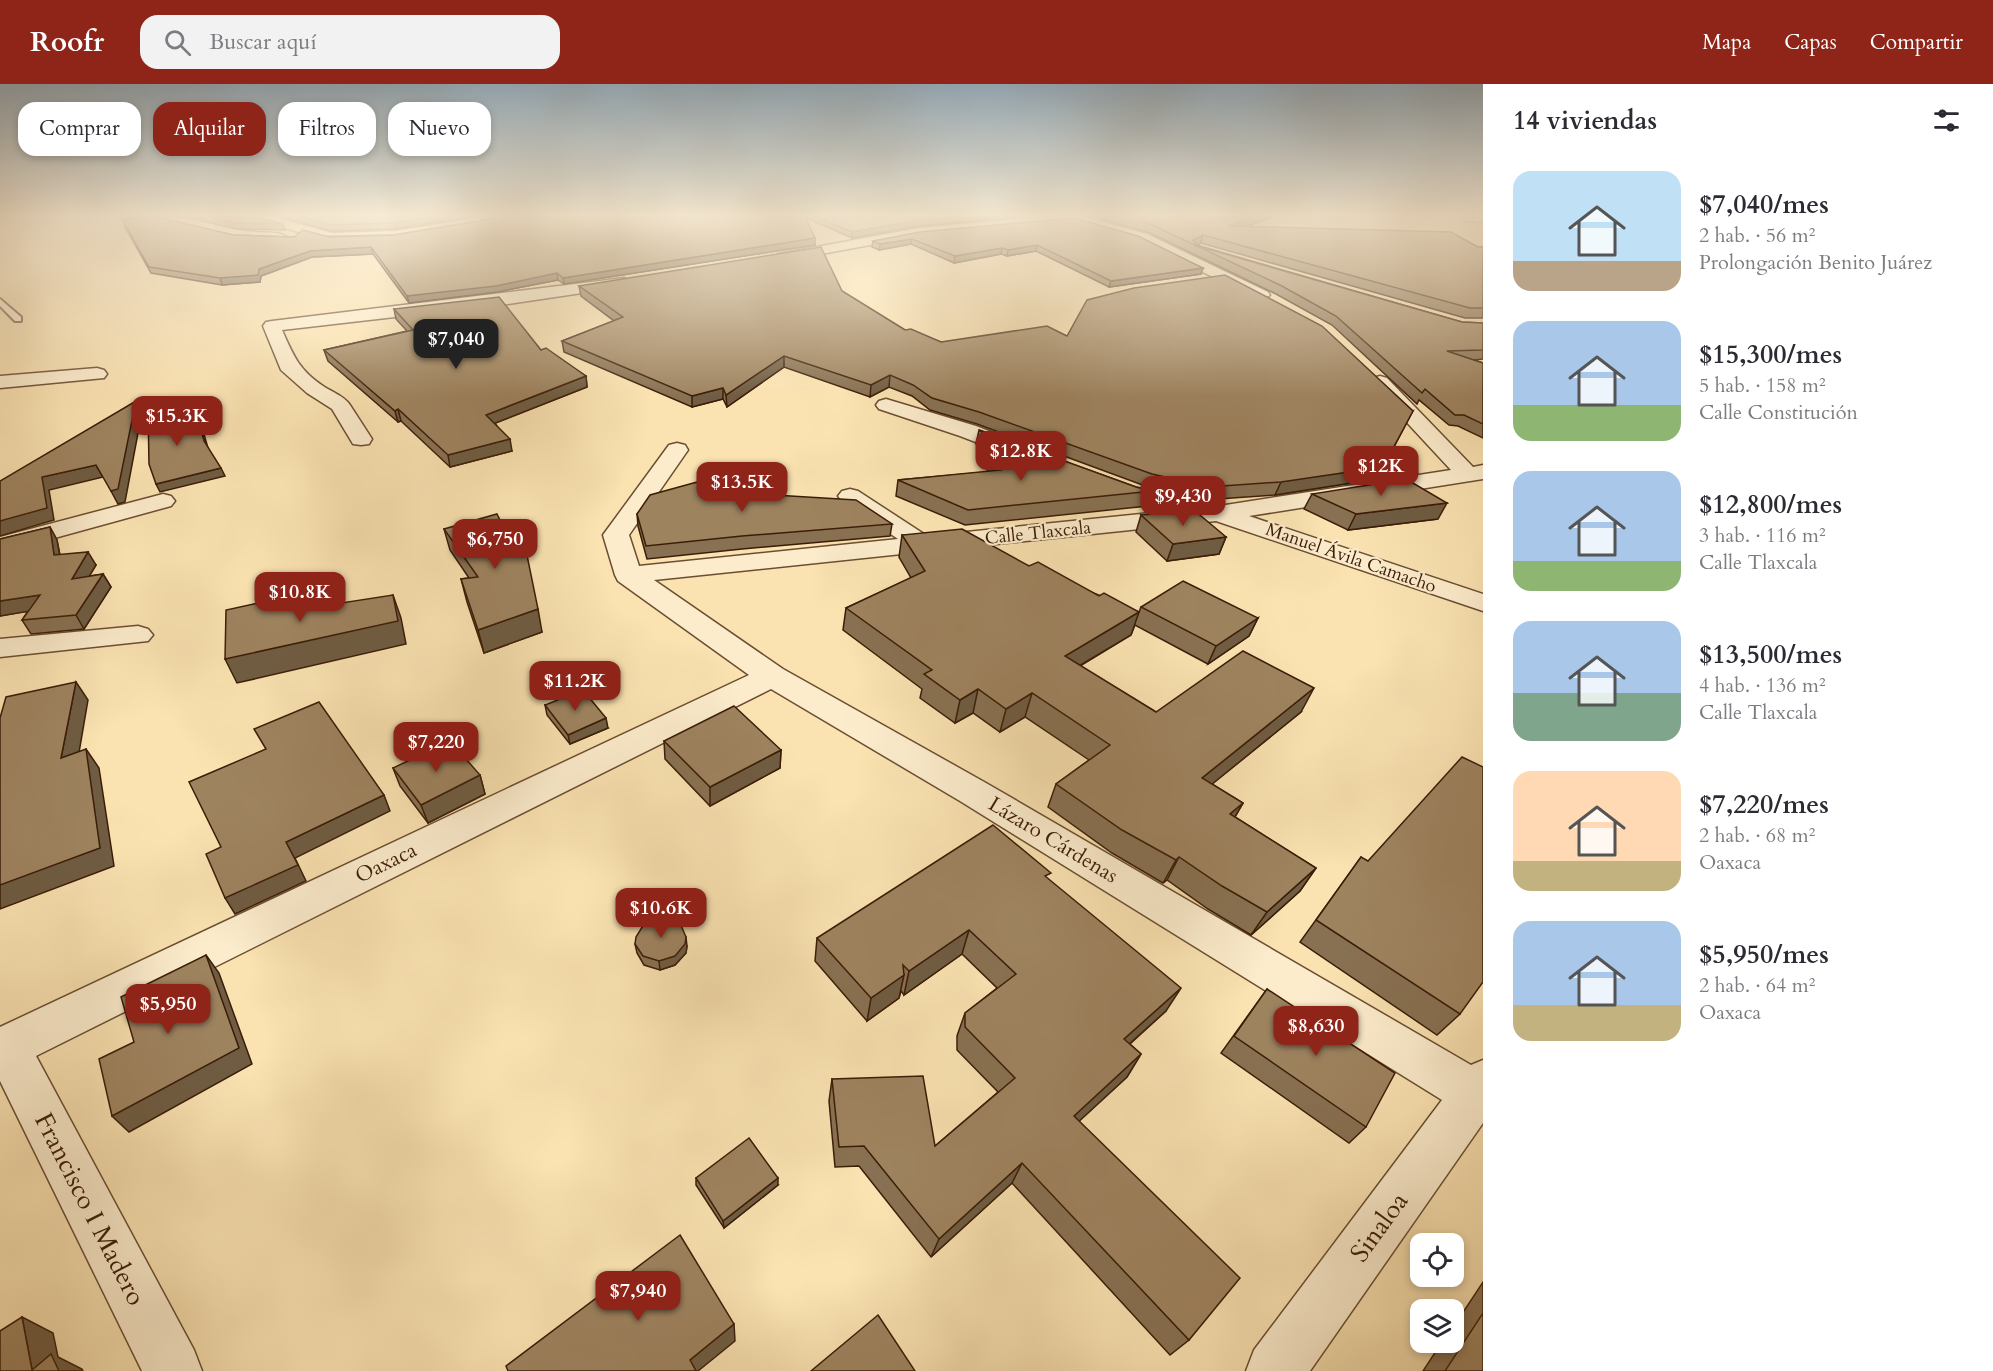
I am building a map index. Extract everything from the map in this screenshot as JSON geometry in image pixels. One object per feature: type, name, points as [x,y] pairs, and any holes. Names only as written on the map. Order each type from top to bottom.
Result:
[{"type":"street","points":[[1201,280],[1224,277]]},
{"type":"street","points":[[1224,277],[1278,304]]},
{"type":"street","points":[[361,439],[340,405],[314,389],[288,366],[272,326],[562,292],[641,280]]},
{"type":"street","points":[[1371,372],[1475,473]]},
{"type":"street","points":[[0,382],[97,374]]},
{"type":"street","points":[[886,405],[968,431],[1036,457]]},
{"type":"street","points":[[628,574],[616,536],[677,450]]},
{"type":"street","name":"Calle Tlaxcala","points":[[628,574],[1219,513],[1475,473]]},
{"type":"street","points":[[850,496],[924,545]]},
{"type":"street","points":[[1151,498],[1219,513]]},
{"type":"street","points":[[0,544],[163,501]]},
{"type":"street","name":"Manuel Ávila Camacho","points":[[1219,513],[1483,603]]},
{"type":"street","name":"Lázaro Cárdenas","points":[[628,574],[772,676],[1480,1091]]},
{"type":"street","points":[[0,648],[138,635]]},
{"type":"street","name":"Oaxaca","points":[[4,1048],[772,676]]},
{"type":"street","name":"Francisco I Madero","points":[[4,1048],[173,1371]]},
{"type":"street","name":"Sinaloa","points":[[1275,1371],[1480,1091]]},
{"type":"lane","points":[[0,301],[18,319]]},
{"type":"building","points":[[393,277],[538,277],[496,286],[407,296]]},
{"type":"building","points":[[634,277],[835,277],[842,291],[905,330],[911,329],[941,342],[1047,326],[1067,336],[1087,300],[1134,288],[1211,277],[1229,277],[1322,326],[1413,411],[1383,467],[1281,482],[1208,487],[1152,474],[979,412],[932,398],[913,385],[890,375],[871,385],[784,356],[726,395],[723,388],[692,396],[562,341],[623,317],[579,286]]},
{"type":"building","points":[[1103,277],[1139,277],[1111,281]]},
{"type":"building","points":[[1263,277],[1305,277],[1462,322],[1483,323],[1483,350],[1447,351],[1483,363],[1483,424],[1464,415],[1455,415],[1425,389],[1422,393],[1336,316]]},
{"type":"building","points":[[1357,277],[1483,277],[1483,308],[1470,308]]},
{"type":"building","points":[[499,297],[541,350],[546,348],[586,376],[486,415],[510,439],[448,455],[398,409],[395,411],[324,350],[413,330],[394,309]]},
{"type":"building","points":[[136,401],[118,489],[111,491],[96,465],[42,477],[47,508],[0,521],[0,481]]},
{"type":"building","points":[[148,411],[197,413],[204,441],[221,468],[156,484],[149,464]]},
{"type":"building","points":[[979,430],[1136,487],[1153,491],[968,510],[898,480],[1001,470],[990,458],[1014,456]]},
{"type":"building","points":[[726,474],[756,494],[856,500],[892,524],[646,546],[637,514],[650,495]]},
{"type":"building","points":[[1406,479],[1447,503],[1356,514],[1312,494]]},
{"type":"building","points":[[1194,510],[1226,537],[1173,544],[1141,515]]},
{"type":"building","points":[[497,514],[503,526],[520,521],[538,609],[478,630],[461,579],[478,577],[444,529]]},
{"type":"building","points":[[50,527],[54,555],[88,552],[72,579],[103,574],[76,615],[22,620],[40,595],[0,601],[0,539]]},
{"type":"building","points":[[962,529],[1029,566],[1038,562],[1099,596],[1104,593],[1139,612],[1065,656],[1156,712],[1243,651],[1314,688],[1202,778],[1243,803],[1230,814],[1316,868],[1267,912],[1222,886],[1179,857],[1176,860],[1122,830],[1056,784],[1110,745],[1032,693],[1006,709],[978,689],[960,700],[924,674],[932,670],[846,608],[925,571],[902,535]]},
{"type":"building","points":[[1183,581],[1258,618],[1216,646],[1141,607]]},
{"type":"building","points":[[295,595],[296,610],[393,595],[398,621],[225,659],[226,610]]},
{"type":"building","points":[[76,682],[61,758],[86,749],[100,848],[0,885],[0,718],[6,697]]},
{"type":"building","points":[[583,690],[606,718],[568,735],[545,705]]},
{"type":"building","points":[[319,702],[384,795],[286,842],[298,865],[225,898],[206,854],[221,847],[189,782],[266,749],[254,729]]},
{"type":"building","points":[[734,706],[781,750],[710,787],[664,741]]},
{"type":"building","points":[[450,741],[480,775],[421,805],[393,768]]},
{"type":"building","points":[[1462,757],[1483,767],[1483,982],[1460,1014],[1316,920],[1361,857],[1368,861]]},
{"type":"building","points":[[993,825],[1051,873],[1045,876],[1181,988],[1124,1039],[1141,1054],[1074,1116],[1240,1278],[1189,1340],[1022,1163],[939,1239],[864,1146],[839,1147],[832,1079],[923,1076],[935,1146],[1015,1078],[965,1027],[965,1013],[1016,974],[969,930],[909,971],[903,965],[904,975],[871,998],[817,938]]},
{"type":"building","points":[[666,917],[680,923],[686,937],[685,944],[675,956],[659,961],[643,956],[635,944],[636,937],[644,924],[650,920]]},
{"type":"building","points":[[206,955],[239,1048],[112,1116],[99,1059],[134,1042],[121,997]]},
{"type":"building","points":[[1267,989],[1395,1073],[1366,1127],[1234,1036]]},
{"type":"building","points":[[749,1138],[778,1178],[723,1221],[696,1178]]},
{"type":"building","points":[[680,1235],[734,1324],[690,1360],[696,1371],[508,1371],[506,1366]]},
{"type":"building","points":[[1483,1313],[1483,1371],[1445,1371],[1457,1353],[1464,1353],[1464,1342]]},
{"type":"building","points":[[878,1315],[915,1371],[811,1371]]},
{"type":"building","points":[[22,1317],[32,1370],[51,1354],[59,1371],[0,1371],[0,1331]]}]
